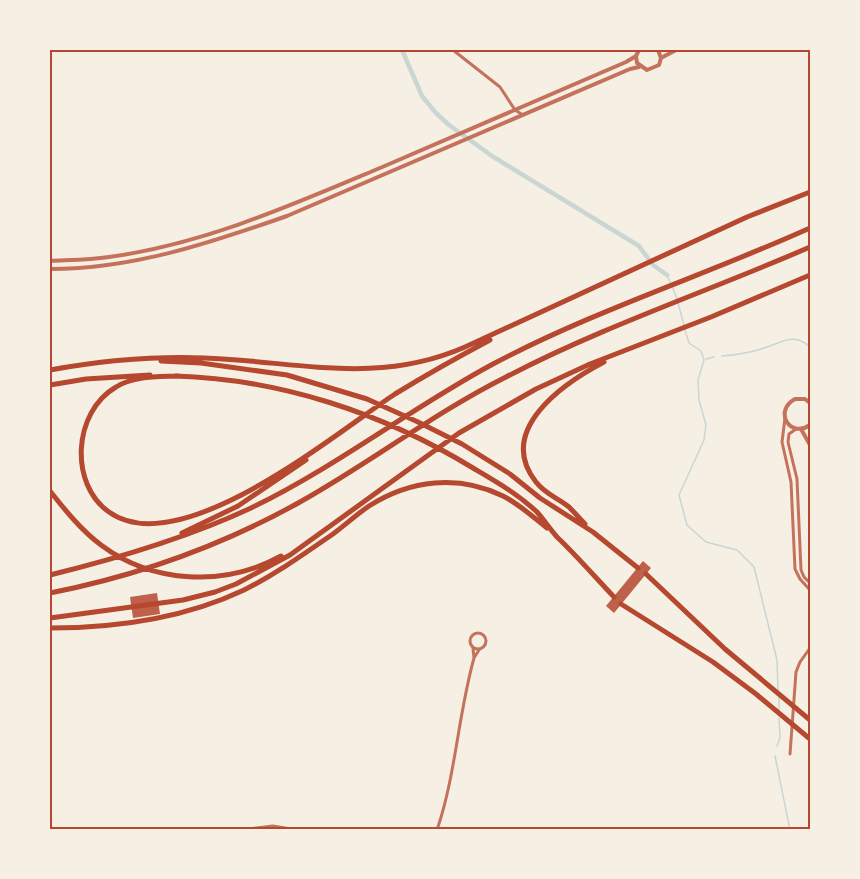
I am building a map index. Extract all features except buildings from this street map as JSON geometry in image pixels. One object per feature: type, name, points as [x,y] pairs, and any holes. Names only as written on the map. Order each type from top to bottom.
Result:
[{"type":"highway","points":[[178,376],[137,379],[117,386],[100,400],[89,420],[82,445],[81,463],[84,479],[97,503],[118,518],[143,523],[159,523],[181,519],[214,507],[270,479],[396,394],[444,365],[678,248],[810,192]]},
{"type":"highway","points":[[50,575],[131,554],[186,536],[253,507],[319,471],[492,364],[569,327],[810,228]]},
{"type":"highway","points":[[50,593],[141,570],[203,548],[264,520],[328,485],[503,378],[548,356],[810,247]]},
{"type":"highway","points":[[50,618],[183,600],[215,592],[260,573],[290,555],[427,455],[486,416],[564,376],[810,275]]},
{"type":"highway","points":[[50,370],[126,360],[204,358],[356,370],[397,367],[418,364],[449,354],[550,310]]},
{"type":"highway","points":[[626,350],[574,379],[554,394],[532,420],[525,441],[527,465],[536,482],[638,568]]},
{"type":"highway","points":[[126,360],[201,363],[287,375],[367,399],[462,444],[594,532]]},
{"type":"highway","points":[[50,385],[86,379],[140,375],[178,376],[243,382],[286,390],[353,410],[403,430],[450,454],[502,485],[536,512],[614,597]]},
{"type":"highway","points":[[131,554],[184,533],[238,506],[352,424]]},
{"type":"highway","points":[[50,628],[104,626],[164,616],[221,600],[264,580],[368,507],[391,494],[413,486],[440,482],[476,486],[503,496],[558,537]]},
{"type":"highway","points":[[50,491],[74,520],[101,545],[127,560],[156,572],[175,576],[197,577],[248,571],[279,558],[322,531]]},
{"type":"highway","points":[[646,574],[725,649],[810,720]]},
{"type":"highway","points":[[621,604],[713,662],[756,694],[810,740]]},
{"type":"street","points":[[453,50],[500,87],[515,110],[523,115]]},
{"type":"street","points":[[50,261],[107,258],[188,241],[226,230],[283,209],[626,62],[636,56],[639,50]]},
{"type":"street","points":[[50,269],[78,269],[111,265],[191,249],[287,216],[630,69],[639,67],[651,70],[659,65],[661,58],[658,50]]},
{"type":"street","points":[[661,58],[676,50]]},
{"type":"street","points":[[636,56],[639,67]]},
{"type":"street","points":[[810,403],[802,398],[792,400],[786,406],[782,442],[791,482],[795,569],[810,590]]},
{"type":"street","points":[[785,418],[789,425],[798,429],[810,445]]},
{"type":"street","points":[[810,425],[789,434],[788,442],[797,479],[801,570],[810,583]]},
{"type":"street","points":[[436,830],[450,785],[466,687],[474,658],[486,640],[479,632],[474,633],[470,638],[474,658]]},
{"type":"street","points":[[472,647],[480,649]]},
{"type":"street","points":[[790,754],[796,672],[810,648]]},
{"type":"street","points":[[241,830],[273,826],[297,830]]},
{"type":"waterway","points":[[402,50],[422,96],[449,125],[492,156],[639,246],[653,265],[667,275]]},
{"type":"waterway","points":[[667,275],[670,282]]},
{"type":"waterway","points":[[672,286],[677,299]]},
{"type":"waterway","points":[[678,303],[684,325]]},
{"type":"waterway","points":[[685,330],[689,343],[701,351],[704,360],[698,380],[699,400],[706,425],[704,440],[679,495],[687,525],[706,542],[737,550],[754,567],[777,660],[778,692]]},
{"type":"waterway","points":[[722,356],[752,352],[792,339],[804,342],[810,347]]},
{"type":"waterway","points":[[706,359],[714,357]]},
{"type":"waterway","points":[[779,697],[779,710]]},
{"type":"waterway","points":[[777,746],[780,738],[779,718]]},
{"type":"waterway","points":[[775,756],[790,830]]}]
